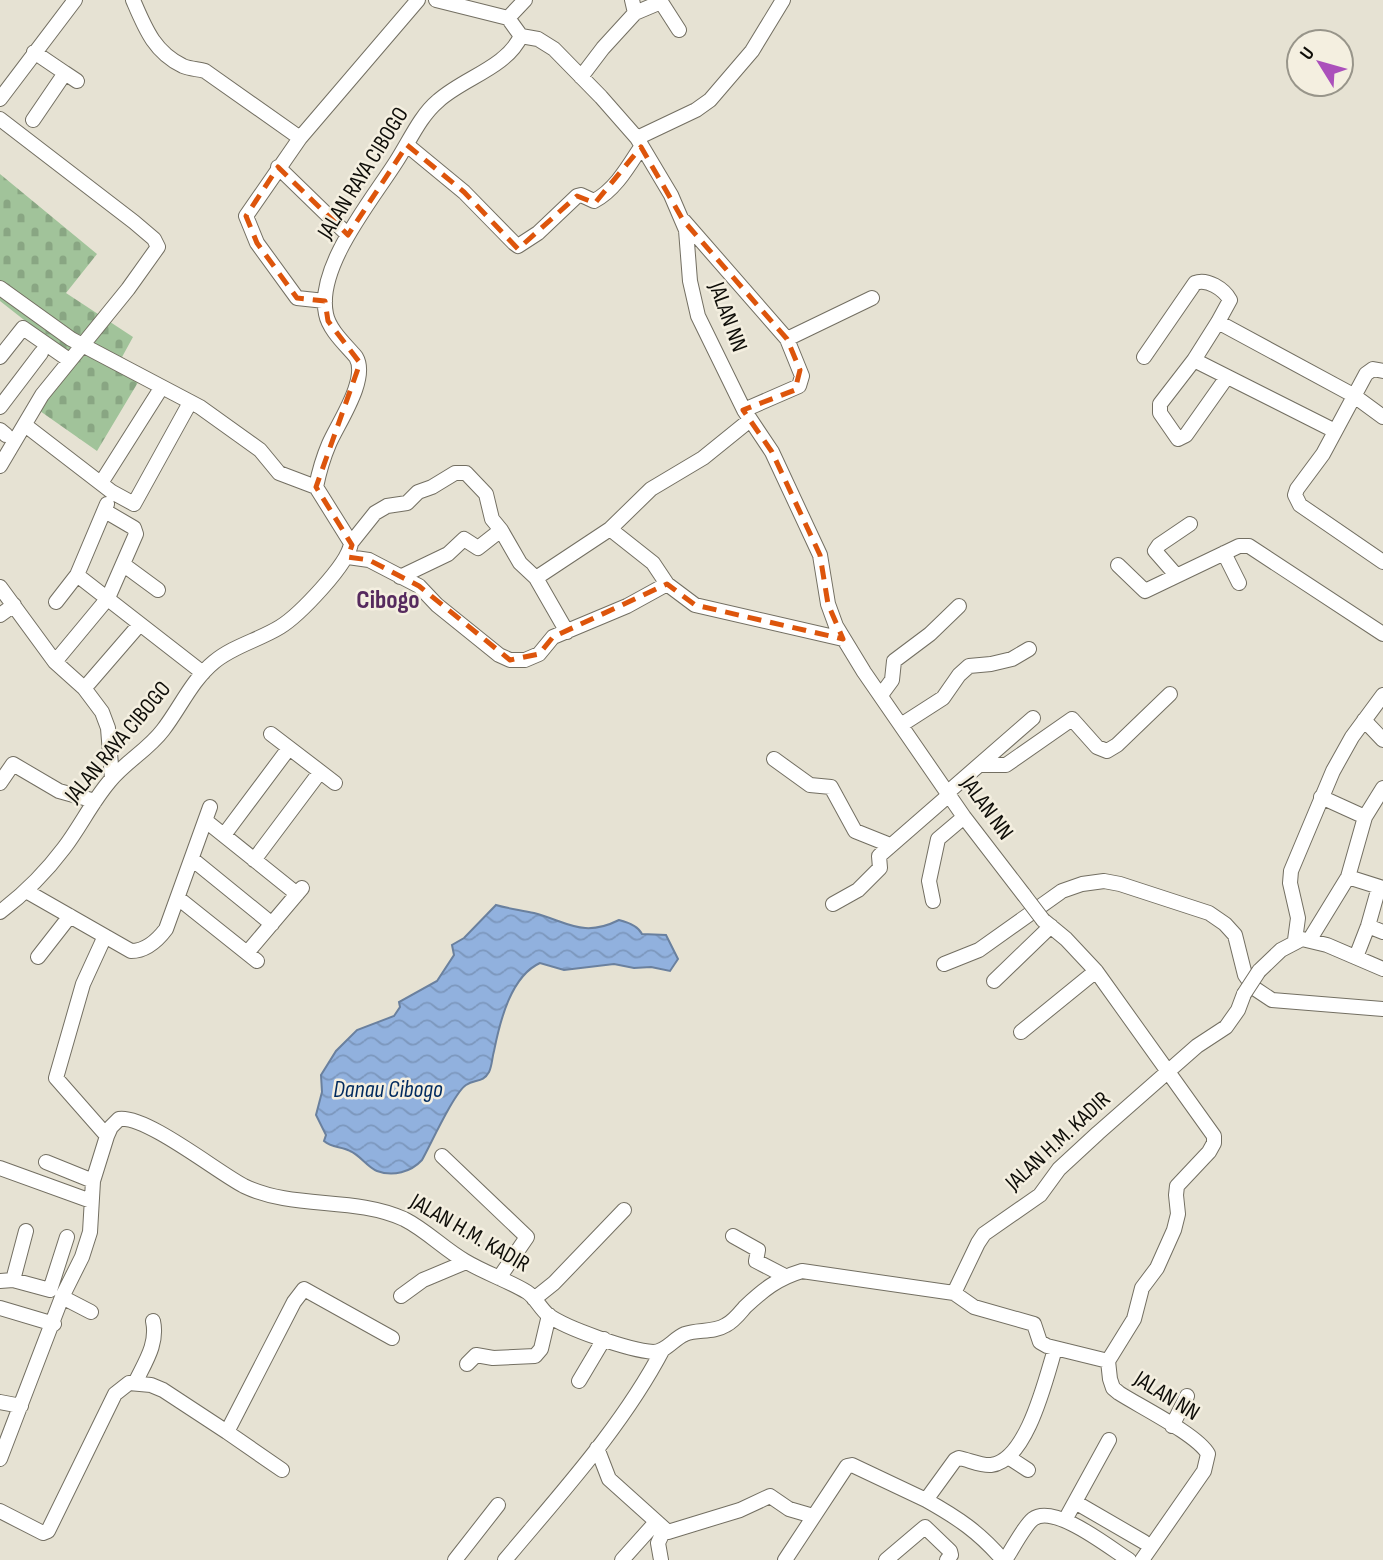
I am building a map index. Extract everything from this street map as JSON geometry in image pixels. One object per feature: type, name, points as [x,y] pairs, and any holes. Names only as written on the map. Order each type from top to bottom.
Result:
[{"type":"street","points":[[0,99],[75,0]]},
{"type":"street","points":[[133,0],[152,41],[173,60],[187,68],[205,72],[300,138]]},
{"type":"street","points":[[316,487],[329,444],[355,390],[360,363],[328,321],[325,301],[297,298],[257,243],[246,216],[300,138],[418,0]]},
{"type":"street","points":[[436,0],[508,18],[521,36]]},
{"type":"street","points":[[508,18],[525,0]]},
{"type":"street","points":[[407,145],[464,192],[518,246],[538,233],[577,196],[581,195],[591,201],[598,199],[614,186],[639,143],[709,100],[752,51],[783,0]]},
{"type":"street","points":[[581,77],[633,6],[661,2],[679,30]]},
{"type":"street","name":"JALAN NN","points":[[521,36],[538,39],[554,49],[581,77],[639,143],[671,195],[683,220],[690,281],[698,316],[747,415],[772,452],[821,555],[828,604],[843,639],[964,817],[1047,923],[1096,971],[1210,1130],[1214,1143],[1209,1152],[1180,1181],[1176,1195],[1178,1214],[1174,1230],[1157,1268],[1142,1288],[1134,1318],[1108,1361],[1113,1388],[1205,1448],[1208,1454],[1204,1471],[1138,1559]]},
{"type":"street","name":"JALAN RAYA CIBOGO","points":[[325,301],[336,258],[348,235],[438,101],[501,60],[521,36]]},
{"type":"street","points":[[33,120],[71,77],[34,52]]},
{"type":"street","points":[[0,119],[134,222],[154,239],[158,247],[128,289],[42,395],[0,466]]},
{"type":"street","points":[[278,167],[348,235]]},
{"type":"street","points":[[536,578],[610,528],[651,489],[703,458],[747,415],[799,386],[802,376],[787,339],[683,220]]},
{"type":"street","points":[[1144,357],[1195,284],[1201,281],[1209,283],[1230,300],[1194,360],[1160,404],[1160,413],[1178,439],[1186,435],[1227,377]]},
{"type":"street","points":[[0,288],[71,339],[201,407],[260,450],[276,471],[316,487],[349,550],[419,586],[437,605],[499,655],[510,660],[526,660],[539,654],[553,637],[627,606],[667,584]]},
{"type":"street","points":[[787,339],[872,298]]},
{"type":"street","points":[[1218,322],[1353,395],[1383,417]]},
{"type":"street","points":[[0,357],[23,328],[69,360]]},
{"type":"street","points":[[0,407],[41,353]]},
{"type":"street","points":[[1194,360],[1335,431]]},
{"type":"street","points":[[1383,371],[1377,368],[1370,370],[1353,395],[1323,454],[1295,495],[1296,501],[1383,562]]},
{"type":"street","points":[[101,483],[158,393]]},
{"type":"street","points":[[24,425],[101,483],[134,504],[187,408]]},
{"type":"street","name":"JALAN RAYA CIBOGO","points":[[0,912],[26,891],[65,846],[112,778],[148,748],[204,673],[220,657],[293,618],[349,550],[375,513],[387,506],[407,503],[418,492],[455,473],[466,474],[486,494],[492,519],[520,563],[536,578],[567,632]]},
{"type":"street","points":[[56,603],[77,575],[107,505],[136,530],[136,534],[108,598],[59,657]]},
{"type":"street","points":[[1176,575],[1155,551],[1159,545],[1190,523]]},
{"type":"street","points":[[610,528],[653,564],[667,584],[695,605],[843,639]]},
{"type":"street","points":[[400,577],[448,554],[464,539],[478,548],[501,530]]},
{"type":"street","points":[[1118,565],[1145,591],[1239,546],[1249,546],[1383,634]]},
{"type":"street","points":[[1224,553],[1239,583]]},
{"type":"street","points":[[124,565],[158,590]]},
{"type":"street","points":[[77,575],[204,673]]},
{"type":"street","points":[[0,587],[55,662],[84,688],[103,712],[108,728],[112,778]]},
{"type":"street","points":[[0,615],[14,605]]},
{"type":"street","points":[[881,695],[892,680],[894,661],[930,634],[959,606]]},
{"type":"street","points":[[89,683],[140,624]]},
{"type":"street","points":[[901,725],[943,698],[959,675],[970,666],[1002,662],[1030,649]]},
{"type":"street","points":[[981,765],[1006,765],[1072,719],[1097,747],[1107,751],[1117,745],[1170,694]]},
{"type":"street","points":[[1303,940],[1289,877],[1321,797],[1348,743],[1383,695]]},
{"type":"street","points":[[832,904],[851,895],[873,875],[881,866],[879,856],[890,845],[1033,718]]},
{"type":"street","points":[[1364,720],[1383,740]]},
{"type":"street","points":[[271,734],[335,783]]},
{"type":"street","points":[[224,835],[289,748]]},
{"type":"street","points":[[774,759],[810,785],[831,787],[855,831],[890,845]]},
{"type":"street","points":[[0,783],[13,764],[60,791],[95,801]]},
{"type":"street","points":[[254,860],[320,772]]},
{"type":"street","points":[[1303,940],[1348,877],[1365,817],[1383,788]]},
{"type":"street","points":[[1321,797],[1365,817]]},
{"type":"street","points":[[26,891],[131,951],[144,949],[156,941],[166,929],[208,814],[224,835],[254,860],[300,891],[272,924],[252,957],[178,898]]},
{"type":"street","points":[[933,901],[929,881],[937,839],[964,817]]},
{"type":"street","points":[[192,859],[272,924]]},
{"type":"street","points":[[1348,877],[1381,888],[1356,957]]},
{"type":"street","points":[[944,964],[979,950],[1062,891],[1082,884],[1104,881],[1209,913],[1225,924],[1235,935],[1245,975],[1254,988],[1272,1000],[1383,1009]]},
{"type":"street","points":[[38,957],[70,916]]},
{"type":"street","points":[[994,981],[1047,923]]},
{"type":"street","points":[[1368,926],[1383,932]]},
{"type":"street","points":[[56,1294],[82,1256],[90,1232],[93,1181],[107,1136],[56,1078],[83,984],[105,936]]},
{"type":"street","points":[[1303,940],[1383,969]]},
{"type":"street","name":"JALAN H.M. KADIR","points":[[954,1293],[984,1234],[1040,1195],[1059,1169],[1197,1046],[1226,1027],[1238,1010],[1244,994],[1266,963],[1303,940]]},
{"type":"street","points":[[1021,1032],[1096,971]]},
{"type":"street","name":"JALAN H.M. KADIR","points":[[107,1136],[119,1119],[131,1119],[257,1191],[301,1200],[346,1203],[390,1214],[415,1226],[466,1262],[528,1292],[549,1315],[604,1339],[654,1352],[663,1349]]},
{"type":"street","points":[[442,1156],[527,1237],[499,1278]]},
{"type":"street","points":[[46,1162],[93,1181]]},
{"type":"street","points":[[0,1168],[91,1201]]},
{"type":"street","points":[[534,1299],[554,1283],[624,1210]]},
{"type":"street","points":[[26,1231],[6,1281],[56,1294],[91,1312]]},
{"type":"street","points":[[733,1236],[758,1250],[756,1261],[785,1276]]},
{"type":"street","points":[[0,1460],[54,1324],[56,1294],[66,1237]]},
{"type":"street","points":[[401,1296],[423,1280],[466,1262]]},
{"type":"street","points":[[505,1560],[597,1448],[642,1387],[663,1349],[688,1333],[710,1331],[728,1325],[770,1284],[785,1276],[802,1271],[954,1293],[975,1307],[1034,1324],[1040,1342],[1055,1349],[1108,1361]]},
{"type":"street","points":[[227,1432],[302,1290],[306,1289],[392,1338]]},
{"type":"street","points":[[0,1308],[54,1324]]},
{"type":"street","points":[[467,1364],[476,1355],[535,1356],[541,1349],[549,1315]]},
{"type":"street","points":[[135,1383],[154,1343],[156,1335],[153,1321]]},
{"type":"street","points":[[579,1381],[604,1339]]},
{"type":"street","points":[[926,1500],[955,1460],[959,1458],[991,1465],[1007,1457],[1028,1430],[1055,1349]]},
{"type":"street","points":[[0,1511],[43,1533],[48,1531],[115,1394],[130,1383],[163,1390],[282,1470]]},
{"type":"street","points":[[1172,1426],[1187,1396]]},
{"type":"street","points":[[0,1402],[20,1406]]},
{"type":"street","points":[[1065,1520],[1109,1440]]},
{"type":"street","points":[[597,1448],[609,1479],[660,1526],[672,1532],[740,1510],[770,1496],[789,1509],[813,1516]]},
{"type":"street","points":[[1007,1457],[1028,1470]]},
{"type":"street","points":[[785,1560],[843,1468],[849,1464],[926,1500],[963,1521],[1001,1557],[1032,1519],[1047,1514],[1065,1520],[1138,1559]]},
{"type":"street","points":[[1075,1502],[1144,1542]]},
{"type":"street","points":[[455,1560],[498,1504]]},
{"type":"street","points":[[622,1560],[660,1526]]},
{"type":"street","points":[[660,1526],[658,1543],[662,1560]]},
{"type":"street","points":[[886,1560],[925,1527],[950,1551],[951,1555],[947,1560]]},
{"type":"highlighted area","points":[[407,145],[464,192],[518,249],[577,196],[595,203],[641,147],[683,220],[787,339],[800,370],[795,390],[743,410],[772,452],[820,555],[828,604],[843,639],[695,605],[667,584],[553,637],[539,654],[510,660],[419,586],[369,560],[348,557],[352,545],[316,487],[360,363],[328,321],[325,301],[297,298],[257,243],[246,216],[278,167],[348,235]]},
{"type":"green space","points":[[0,174],[97,254],[66,293],[133,337],[116,368],[140,379],[97,451],[30,404],[66,353],[0,301]]},
{"type":"water","name":"Danau Cibogo","points":[[496,905],[534,913],[576,927],[595,928],[619,920],[629,923],[642,934],[666,935],[678,959],[670,971],[614,964],[564,970],[540,963],[530,969],[521,978],[508,1001],[489,1072],[484,1078],[469,1083],[461,1090],[422,1160],[413,1168],[383,1173],[373,1169],[347,1149],[324,1141],[326,1135],[316,1115],[322,1092],[321,1075],[336,1051],[357,1030],[394,1016],[400,1007],[399,1002],[437,981],[454,955],[452,945],[464,938]]},
{"type":"district","name":"Cibogo","points":[[388,600]]}]
